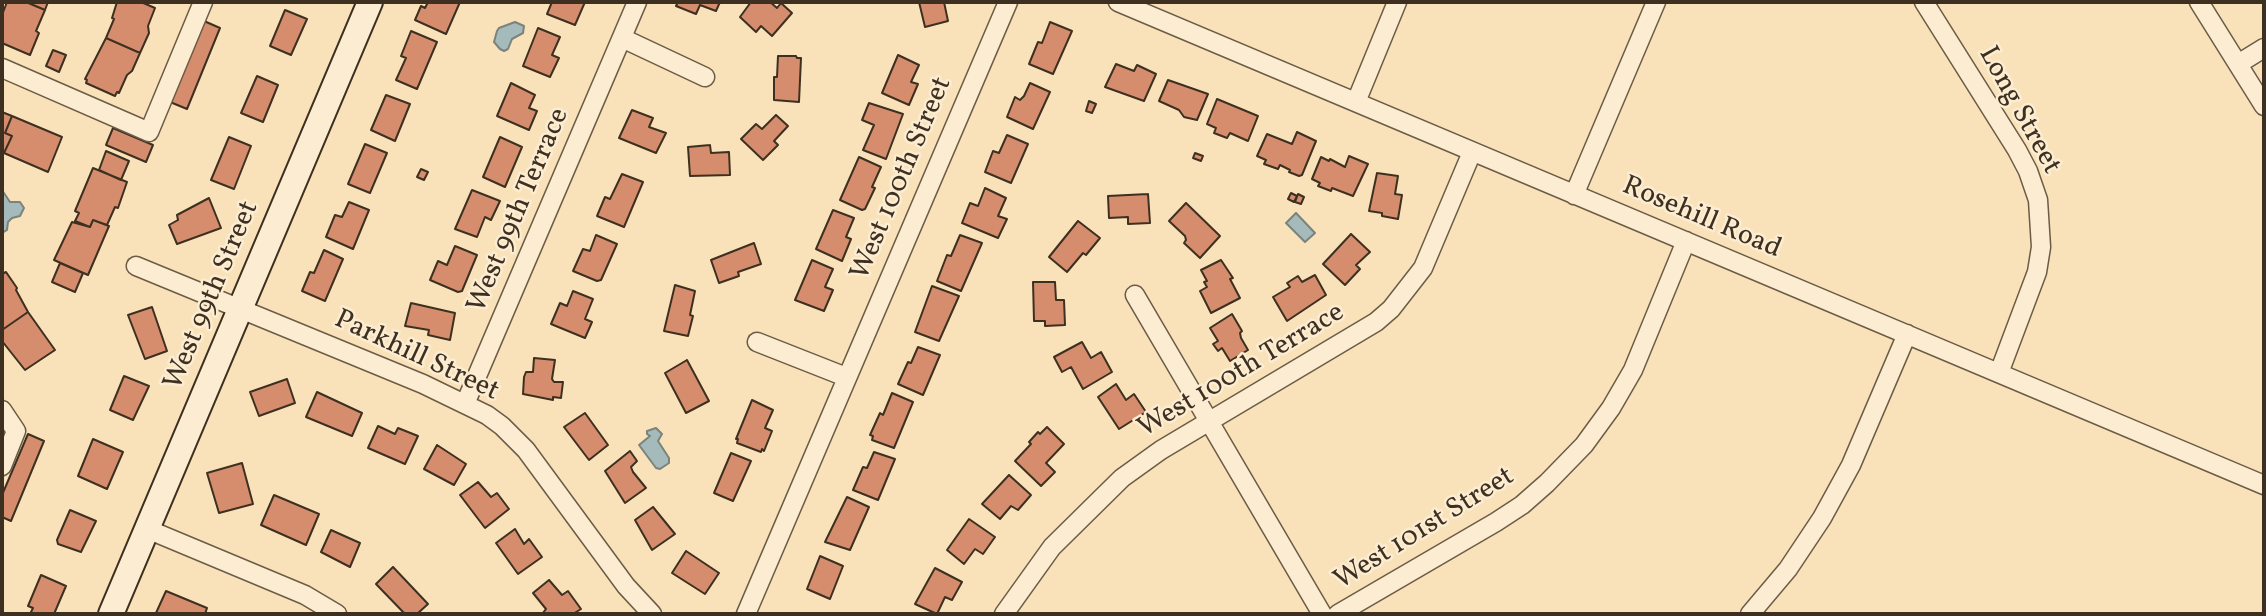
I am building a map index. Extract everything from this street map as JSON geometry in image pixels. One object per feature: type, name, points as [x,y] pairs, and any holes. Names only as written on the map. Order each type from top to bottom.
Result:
[{"type":"street","points":[[2,68],[149,132],[203,2]]},
{"type":"street","name":"West 99th Street","points":[[111,614],[370,2]]},
{"type":"street","name":"West 99th Terrace","points":[[465,404],[637,2]]},
{"type":"street","name":"West 100th Street","points":[[746,614],[1008,2]]},
{"type":"street","name":"Rosehill Road","points":[[1118,2],[2264,485]]},
{"type":"street","points":[[1356,102],[1398,2]]},
{"type":"street","points":[[1574,195],[1656,2]]},
{"type":"street","name":"Long Street","points":[[1924,2],[2017,150],[2038,200],[2041,247],[2037,272],[1999,373]]},
{"type":"street","points":[[2199,2],[2264,106]]},
{"type":"street","points":[[622,38],[705,77]]},
{"type":"street","points":[[2238,64],[2264,48]]},
{"type":"street","name":"West 100th Terrace","points":[[1004,614],[1052,547],[1122,478],[1209,419],[1334,348],[1376,322],[1391,309],[1423,268],[1472,152]]},
{"type":"street","name":"West 101st Street","points":[[1338,614],[1485,529],[1548,484],[1584,445],[1611,408],[1633,370],[1686,241]]},
{"type":"street","name":"Parkhill Street","points":[[136,266],[487,415],[526,450],[626,586],[652,614]]},
{"type":"street","points":[[1135,295],[1322,614]]},
{"type":"street","points":[[1750,614],[1788,569],[1822,518],[1851,465],[1907,334]]},
{"type":"street","points":[[757,342],[846,377]]},
{"type":"street","points":[[2,410],[16,431],[2,466]]},
{"type":"street","points":[[148,529],[305,595],[337,614]]},
{"type":"shaded area","points":[[515,22],[524,26],[523,33],[512,39],[508,49],[504,51],[494,42],[497,31]]},
{"type":"shaded area","points":[[2,190],[10,202],[20,202],[24,208],[20,216],[8,222],[7,230],[2,233]]},
{"type":"shaded area","points":[[1296,213],[1315,233],[1305,242],[1286,223]]},
{"type":"shaded area","points":[[656,428],[662,434],[658,441],[669,458],[669,463],[660,469],[656,468],[639,445],[650,436],[647,431]]},
{"type":"building","points":[[7,2],[26,2],[45,10],[30,55],[2,43],[2,15]]},
{"type":"building","points":[[26,2],[48,2],[45,10]]},
{"type":"building","points":[[117,2],[141,2],[155,8],[148,26],[149,33],[140,53],[106,38]]},
{"type":"building","points":[[428,2],[460,2],[446,34],[415,20],[421,6],[425,8]]},
{"type":"building","points":[[552,2],[585,2],[575,25],[547,14]]},
{"type":"building","points":[[678,2],[720,2],[716,11],[700,5],[696,14],[676,6]]},
{"type":"building","points":[[751,2],[770,2],[777,8],[781,3],[792,13],[772,36],[761,26],[756,32],[740,17]]},
{"type":"building","points":[[919,2],[944,2],[948,21],[925,27]]},
{"type":"building","points":[[285,10],[307,19],[291,55],[270,46]]},
{"type":"building","points":[[204,21],[220,28],[187,109],[170,102]]},
{"type":"building","points":[[1050,22],[1072,31],[1053,74],[1029,64],[1038,42],[1042,43]]},
{"type":"building","points":[[538,28],[560,37],[552,55],[559,58],[550,77],[523,66]]},
{"type":"building","points":[[411,31],[437,42],[417,89],[396,80],[406,58],[401,56]]},
{"type":"building","points":[[106,38],[140,53],[132,71],[115,96],[86,83],[85,79]]},
{"type":"building","points":[[53,50],[66,55],[59,72],[46,66]]},
{"type":"building","points":[[898,55],[919,65],[911,82],[918,84],[909,105],[882,93]]},
{"type":"building","points":[[778,56],[801,58],[799,102],[774,100]]},
{"type":"building","points":[[1116,64],[1134,71],[1137,65],[1156,74],[1144,101],[1105,87]]},
{"type":"building","points":[[257,76],[278,85],[263,122],[241,113]]},
{"type":"building","points":[[1168,80],[1208,94],[1197,120],[1184,117],[1179,110],[1159,101]]},
{"type":"building","points":[[511,83],[535,95],[529,108],[537,111],[529,130],[497,116]]},
{"type":"building","points":[[1030,83],[1050,92],[1033,129],[1007,117],[1015,97],[1020,100]]},
{"type":"building","points":[[386,95],[410,104],[395,141],[371,130]]},
{"type":"building","points":[[1217,99],[1258,116],[1248,141],[1230,133],[1227,138],[1214,133],[1216,128],[1207,124]]},
{"type":"building","points":[[1089,101],[1096,104],[1092,113],[1086,111]]},
{"type":"building","points":[[869,103],[903,114],[886,159],[863,150],[874,125],[862,120]]},
{"type":"building","points":[[632,110],[653,118],[649,127],[666,133],[656,153],[619,138]]},
{"type":"building","points":[[2,112],[12,116],[5,133],[12,136],[4,153],[2,152]]},
{"type":"building","points":[[776,115],[788,126],[774,141],[778,145],[763,160],[741,139],[756,124],[762,129]]},
{"type":"building","points":[[12,116],[62,137],[48,172],[4,153],[12,136],[5,133]]},
{"type":"building","points":[[113,128],[153,145],[146,162],[106,145]]},
{"type":"building","points":[[1297,132],[1316,141],[1302,175],[1289,172],[1290,170],[1280,165],[1278,169],[1264,164],[1266,160],[1257,156],[1267,134],[1292,144]]},
{"type":"building","points":[[1007,135],[1028,144],[1011,183],[985,172],[993,151],[999,153]]},
{"type":"building","points":[[229,137],[251,146],[234,189],[211,180]]},
{"type":"building","points":[[500,137],[522,147],[505,187],[483,177]]},
{"type":"building","points":[[365,144],[387,153],[370,193],[348,184]]},
{"type":"building","points":[[710,145],[711,153],[729,152],[730,175],[690,176],[688,147]]},
{"type":"building","points":[[106,151],[129,161],[121,180],[99,170]]},
{"type":"building","points":[[1195,153],[1203,156],[1201,161],[1193,158]]},
{"type":"building","points":[[1349,156],[1368,164],[1353,196],[1318,186],[1320,183],[1312,179],[1321,157],[1345,167]]},
{"type":"building","points":[[859,157],[881,167],[872,187],[875,188],[862,210],[840,200]]},
{"type":"building","points":[[93,168],[127,182],[118,208],[115,207],[107,225],[93,220],[90,227],[75,221],[79,213],[75,211]]},
{"type":"building","points":[[421,169],[428,172],[424,180],[417,177]]},
{"type":"building","points":[[1377,173],[1398,176],[1395,194],[1402,195],[1398,219],[1369,211]]},
{"type":"building","points":[[622,174],[643,182],[624,227],[597,216],[605,197],[610,199]]},
{"type":"building","points":[[985,188],[1006,198],[998,216],[1007,219],[998,238],[962,223],[970,203],[978,206]]},
{"type":"building","points":[[472,190],[500,201],[491,220],[485,217],[477,237],[455,229]]},
{"type":"building","points":[[1291,193],[1297,196],[1294,202],[1288,199]]},
{"type":"building","points":[[1148,194],[1150,223],[1128,224],[1128,217],[1109,218],[1108,196]]},
{"type":"building","points":[[1298,194],[1304,197],[1301,204],[1295,202]]},
{"type":"building","points":[[209,198],[221,228],[177,244],[169,225],[178,220],[177,215]]},
{"type":"building","points":[[349,202],[369,210],[353,249],[326,237],[335,215],[342,217]]},
{"type":"building","points":[[1186,203],[1220,236],[1200,258],[1184,243],[1185,236],[1169,221]]},
{"type":"building","points":[[833,210],[854,218],[846,237],[851,239],[842,261],[816,249]]},
{"type":"building","points":[[93,220],[109,226],[88,275],[54,260],[72,222],[90,227]]},
{"type":"building","points":[[1078,221],[1100,238],[1067,272],[1049,257]]},
{"type":"building","points":[[1351,234],[1370,252],[1356,265],[1360,269],[1345,285],[1323,264]]},
{"type":"building","points":[[596,235],[617,244],[601,280],[597,281],[573,271],[583,249],[590,251]]},
{"type":"building","points":[[960,235],[982,243],[961,291],[937,281],[947,255],[951,256]]},
{"type":"building","points":[[754,243],[761,264],[738,272],[739,276],[719,283],[711,260]]},
{"type":"building","points":[[455,246],[477,255],[462,291],[458,292],[430,280],[438,261],[447,265]]},
{"type":"building","points":[[324,250],[343,259],[325,301],[302,291]]},
{"type":"building","points":[[812,260],[833,269],[825,287],[833,290],[824,311],[795,300]]},
{"type":"building","points":[[1221,260],[1233,278],[1230,279],[1240,298],[1211,313],[1200,291],[1207,287],[1201,270]]},
{"type":"building","points":[[60,263],[83,273],[75,292],[52,282]]},
{"type":"building","points":[[6,272],[28,312],[2,330],[2,274]]},
{"type":"building","points":[[1315,275],[1326,295],[1287,321],[1273,297],[1290,287],[1287,283],[1298,276],[1302,282]]},
{"type":"building","points":[[1033,282],[1055,282],[1056,300],[1064,300],[1065,325],[1045,326],[1045,321],[1034,321]]},
{"type":"building","points":[[675,285],[695,291],[688,336],[664,331]]},
{"type":"building","points":[[932,286],[959,296],[939,341],[915,332]]},
{"type":"building","points":[[573,291],[593,299],[585,319],[592,322],[585,338],[551,324],[560,303],[567,306]]},
{"type":"building","points":[[411,303],[455,313],[450,340],[428,335],[429,330],[405,326]]},
{"type":"building","points":[[152,307],[167,351],[145,359],[128,315]]},
{"type":"building","points":[[28,312],[55,350],[25,370],[2,341],[2,330]]},
{"type":"building","points":[[1232,314],[1242,331],[1241,338],[1248,350],[1230,361],[1222,348],[1218,351],[1213,344],[1218,341],[1210,328]]},
{"type":"building","points":[[1082,342],[1091,358],[1101,352],[1112,372],[1083,389],[1071,367],[1062,372],[1054,357]]},
{"type":"building","points":[[918,347],[940,355],[923,395],[898,384]]},
{"type":"building","points":[[534,358],[555,360],[552,379],[554,382],[563,382],[561,398],[553,397],[553,400],[523,394],[524,377],[526,372],[533,372]]},
{"type":"building","points":[[687,360],[709,401],[686,413],[665,373]]},
{"type":"building","points":[[124,376],[149,386],[133,420],[110,410]]},
{"type":"building","points":[[287,379],[295,403],[259,416],[250,392]]},
{"type":"building","points":[[1116,384],[1126,400],[1134,394],[1146,412],[1119,429],[1098,397]]},
{"type":"building","points":[[317,392],[362,413],[352,436],[306,417]]},
{"type":"building","points":[[892,393],[913,402],[894,448],[872,440],[873,436],[870,435],[880,413],[883,415]]},
{"type":"building","points":[[752,400],[773,410],[765,428],[772,431],[764,451],[762,449],[761,452],[737,443],[736,439]]},
{"type":"building","points":[[585,413],[608,445],[589,460],[564,427]]},
{"type":"building","points":[[378,426],[395,434],[398,428],[418,436],[405,464],[368,448]]},
{"type":"building","points":[[1047,427],[1064,444],[1046,463],[1055,472],[1041,486],[1015,461],[1038,432],[1040,434]]},
{"type":"building","points":[[28,434],[44,441],[11,521],[2,517],[2,495]]},
{"type":"building","points":[[93,439],[123,452],[107,489],[78,476]]},
{"type":"building","points":[[437,445],[466,464],[454,485],[424,469]]},
{"type":"building","points":[[630,451],[637,461],[631,467],[633,472],[646,488],[625,503],[605,471]]},
{"type":"building","points":[[874,452],[895,459],[878,500],[853,490],[863,467],[867,468]]},
{"type":"building","points":[[731,453],[751,461],[733,501],[714,493]]},
{"type":"building","points":[[242,463],[253,504],[219,513],[207,473]]},
{"type":"building","points":[[1009,475],[1031,495],[1018,510],[1011,506],[1000,519],[982,504]]},
{"type":"building","points":[[478,482],[491,497],[497,493],[509,509],[485,528],[460,495]]},
{"type":"building","points":[[274,495],[319,514],[306,545],[261,525]]},
{"type":"building","points":[[847,497],[869,507],[850,550],[825,542]]},
{"type":"building","points":[[653,507],[675,534],[652,550],[635,520]]},
{"type":"building","points":[[70,510],[96,521],[81,552],[58,544],[57,540]]},
{"type":"building","points":[[969,519],[995,537],[983,554],[975,549],[964,564],[947,550]]},
{"type":"building","points":[[515,529],[524,544],[529,539],[542,557],[518,574],[496,543]]},
{"type":"building","points":[[331,530],[360,543],[350,567],[321,552]]},
{"type":"building","points":[[686,551],[719,573],[705,594],[672,573]]},
{"type":"building","points":[[820,556],[843,566],[830,599],[807,589]]},
{"type":"building","points":[[393,567],[428,604],[417,614],[405,614],[376,584]]},
{"type":"building","points":[[935,568],[962,582],[952,600],[945,597],[937,614],[915,604]]},
{"type":"building","points":[[41,575],[66,586],[54,614],[30,614],[33,608],[28,606]]},
{"type":"building","points":[[549,580],[562,595],[568,591],[581,609],[573,614],[542,614],[546,609],[533,593]]},
{"type":"building","points":[[166,591],[207,608],[205,614],[156,613]]}]
